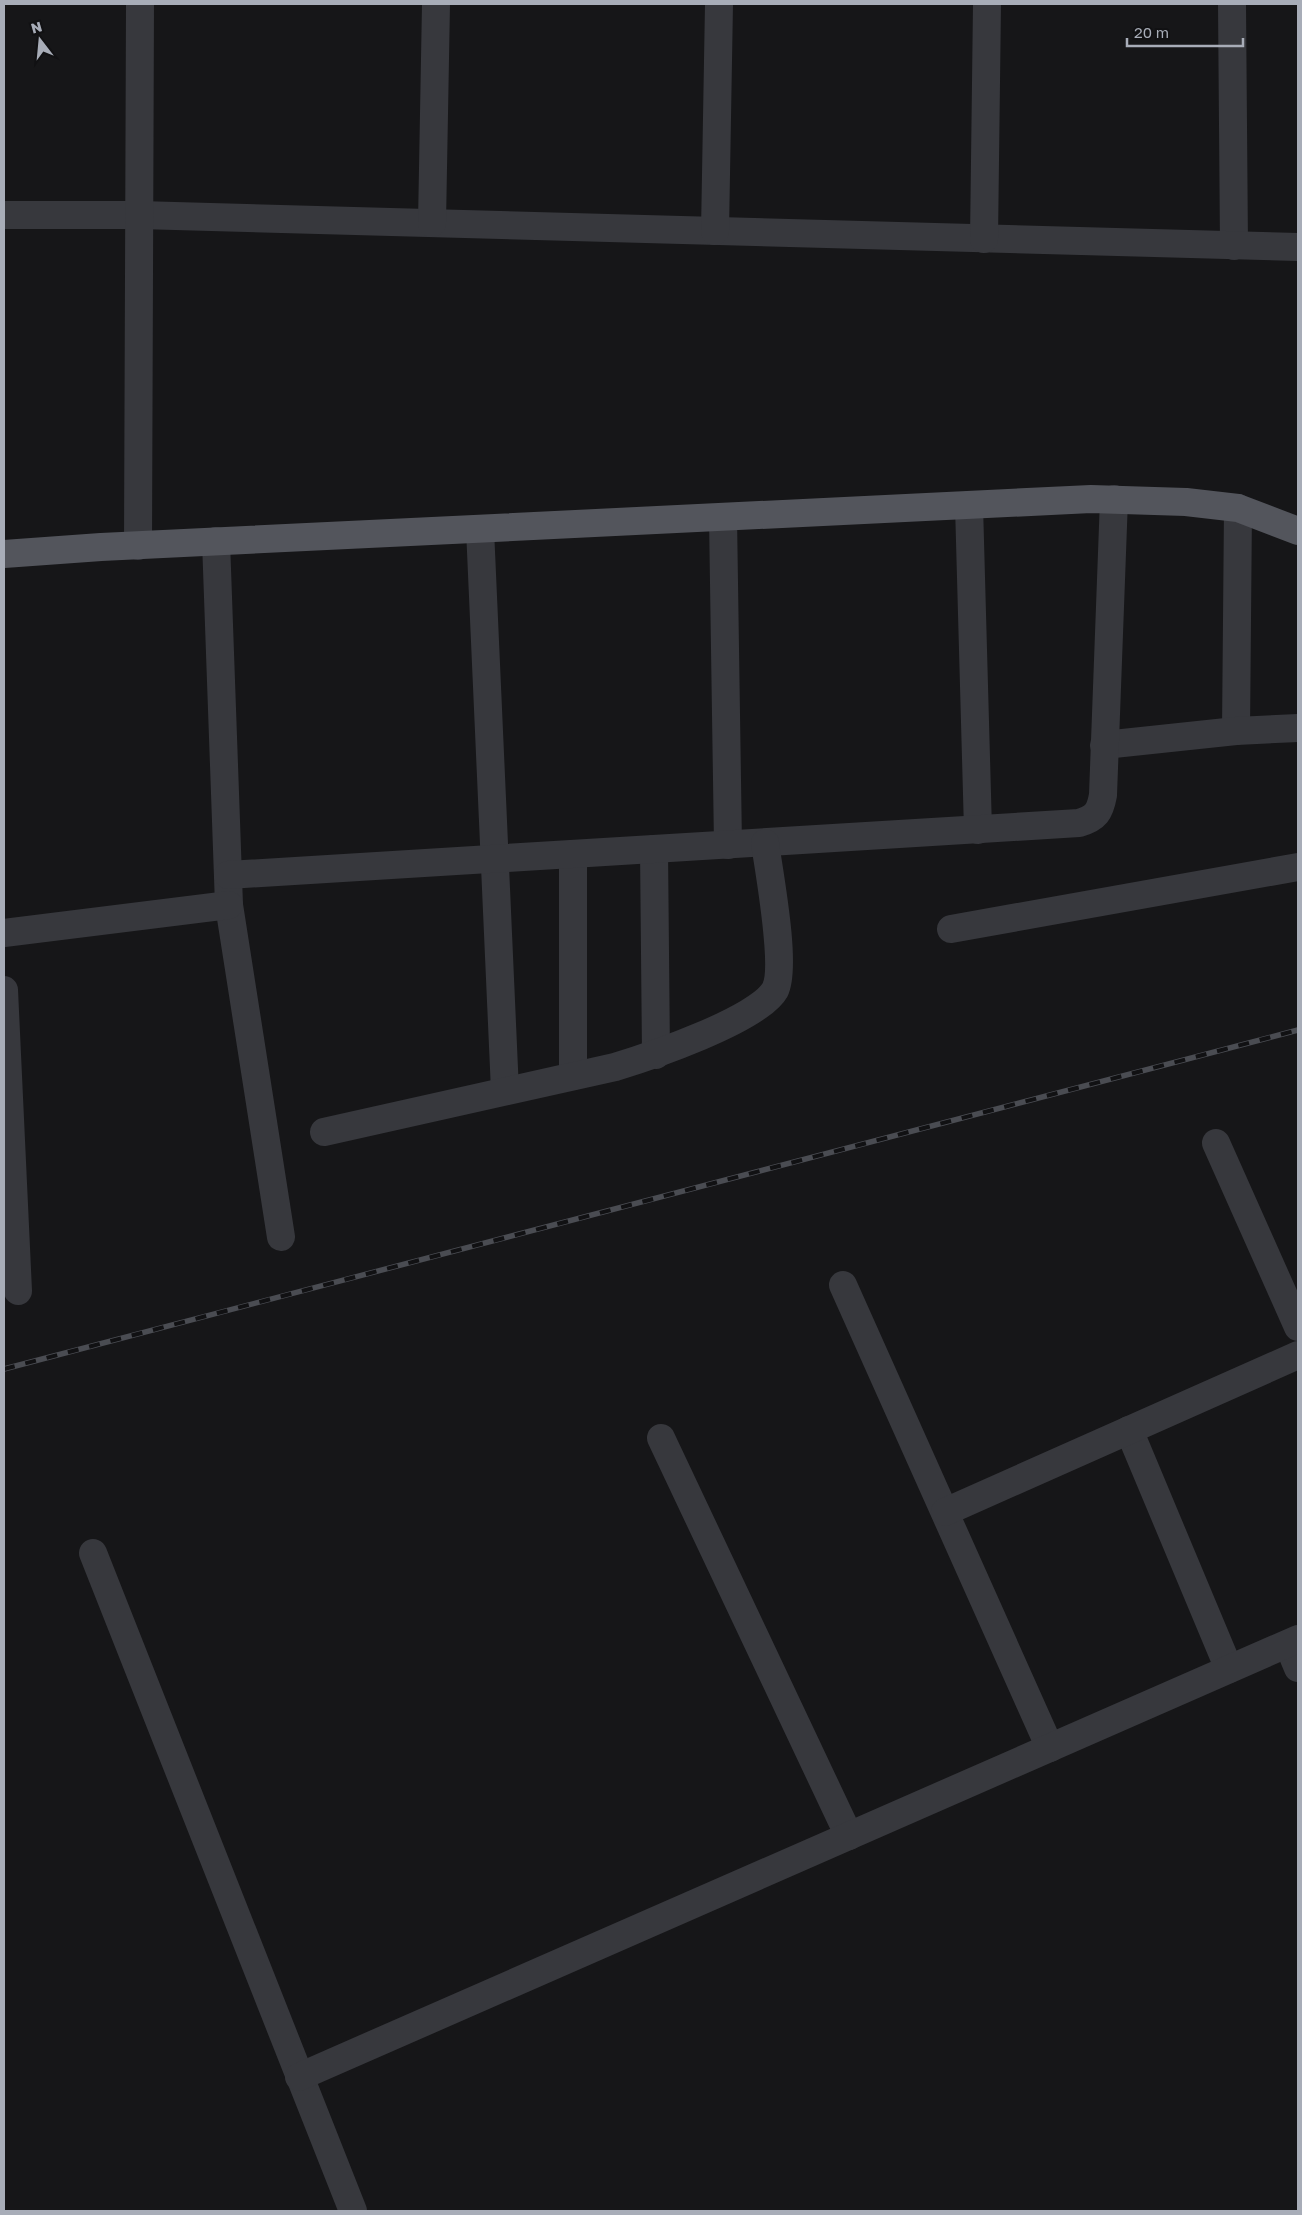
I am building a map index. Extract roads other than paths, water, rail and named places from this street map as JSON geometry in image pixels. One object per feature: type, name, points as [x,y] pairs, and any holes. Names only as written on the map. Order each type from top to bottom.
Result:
[{"type":"main road","points":[[4,554],[480,528],[1114,500],[1186,502],[1238,508],[1298,531]]},
{"type":"street","points":[[138,546],[140,4]]},
{"type":"street","points":[[432,223],[436,4]]},
{"type":"street","points":[[716,231],[719,4]]},
{"type":"street","points":[[984,238],[987,4]]},
{"type":"street","points":[[1232,4],[1234,246]]},
{"type":"street","points":[[4,215],[139,215],[1298,247]]},
{"type":"street","points":[[228,875],[978,830],[1079,823],[1091,819],[1100,812],[1103,795],[1114,500]]},
{"type":"street","points":[[969,505],[978,830]]},
{"type":"street","points":[[1236,731],[1238,508]]},
{"type":"street","points":[[723,517],[728,845]]},
{"type":"street","points":[[480,528],[505,1091]]},
{"type":"street","points":[[216,541],[229,905],[281,1237]]},
{"type":"street","points":[[1104,745],[1236,731],[1298,728]]},
{"type":"street","points":[[324,1132],[573,1076],[656,1055],[727,1024],[761,1004],[775,990],[780,961],[765,843]]},
{"type":"street","points":[[654,849],[656,1055]]},
{"type":"street","points":[[572,854],[573,1076]]},
{"type":"street","points":[[951,929],[1298,867]]},
{"type":"street","points":[[4,934],[229,905]]},
{"type":"street","points":[[4,990],[18,1291]]},
{"type":"street","points":[[1216,1143],[1298,1327]]},
{"type":"street","points":[[843,1285],[1050,1748]]},
{"type":"street","points":[[945,1512],[1298,1355]]},
{"type":"street","points":[[1129,1430],[1229,1669]]},
{"type":"street","points":[[661,1438],[849,1836]]},
{"type":"street","points":[[93,1553],[352,2211]]},
{"type":"street","points":[[299,2077],[1229,1669],[1295,1650]]},
{"type":"railway","points":[[4,1369],[1298,1030]]}]
